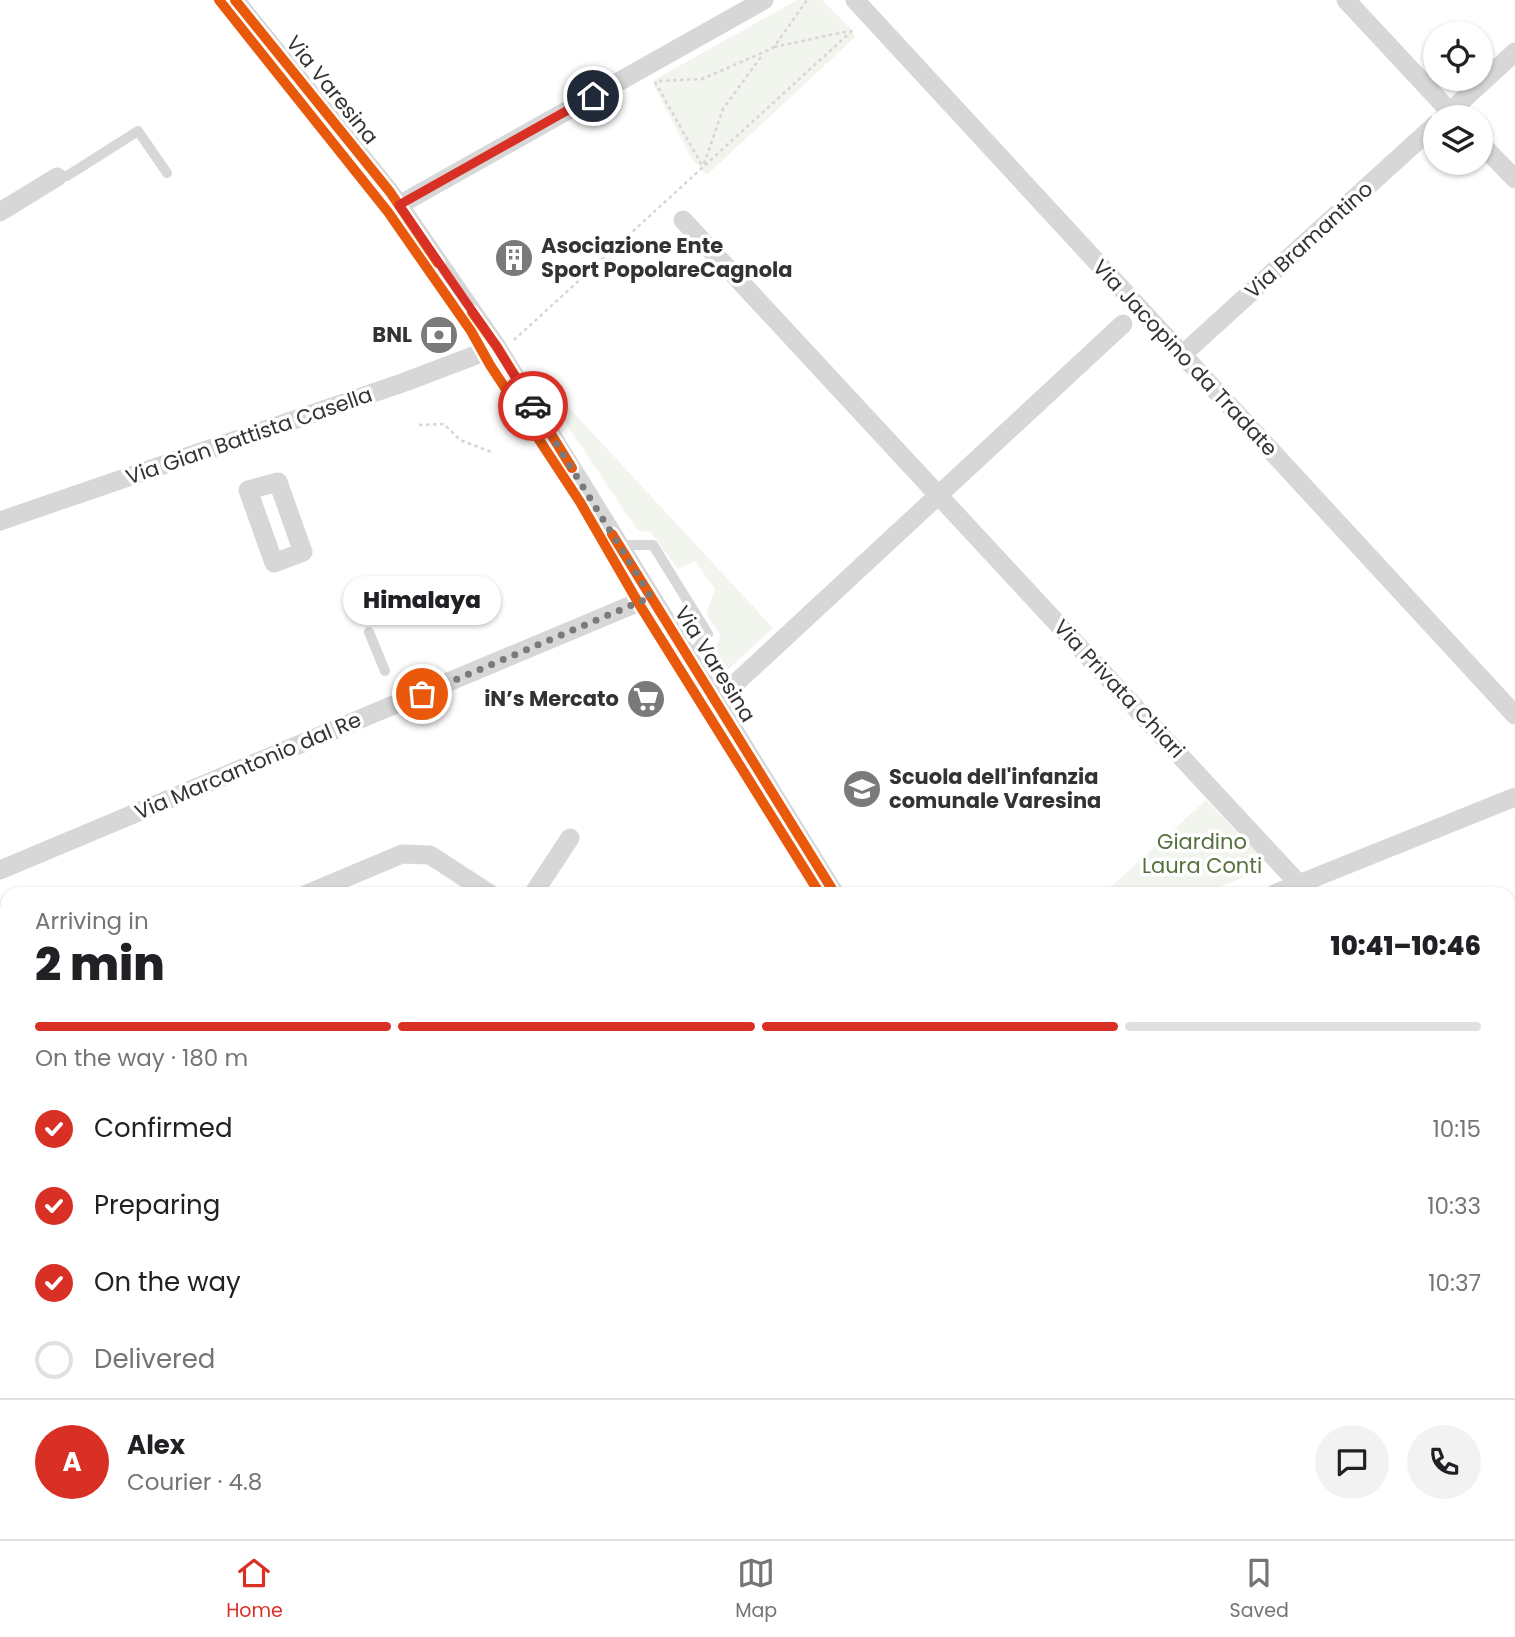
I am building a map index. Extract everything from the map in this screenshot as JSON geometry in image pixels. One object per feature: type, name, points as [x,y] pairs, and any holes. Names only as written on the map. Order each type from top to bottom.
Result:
[{"type":"street","name":"Via Varesina","points":[[235,0],[399,205],[504,344],[619,545],[689,658],[720,697],[831,887]]},
{"type":"street","points":[[399,205],[764,0]]},
{"type":"street","points":[[1346,0],[1435,105]]},
{"type":"street","name":"Via Jacopino da Tradate","points":[[860,8],[1515,715]]},
{"type":"street","name":"Via Bramantino","points":[[1460,105],[1515,52]]},
{"type":"street","name":"Via Bramantino","points":[[1182,355],[1423,139]]},
{"type":"street","points":[[1493,156],[1515,179]]},
{"type":"street","points":[[0,212],[57,177]]},
{"type":"street","name":"Via Privata Chiari","points":[[683,220],[1299,884]]},
{"type":"street","points":[[720,697],[1123,324]]},
{"type":"street","name":"Via Gian Battista Casella","points":[[0,521],[405,382],[504,344]]},
{"type":"street","name":"Via Marcantonio dal Re","points":[[0,870],[396,696],[651,597]]},
{"type":"street","points":[[1292,887],[1515,797]]},
{"type":"street","points":[[538,887],[570,838]]},
{"type":"street","points":[[324,887],[402,854],[430,855],[479,887]]},
{"type":"lane","points":[[57,177],[67,176],[138,131],[167,173]]},
{"type":"lane","points":[[619,545],[653,545],[708,634],[689,658]]},
{"type":"lane","points":[[369,632],[385,671]]},
{"type":"path","points":[[774,47],[807,0]]},
{"type":"path","points":[[504,344],[852,30],[860,8]]},
{"type":"path","points":[[703,167],[654,80],[702,79],[774,47],[852,30]]},
{"type":"path","points":[[703,167],[723,109],[764,52]]},
{"type":"path","points":[[419,425],[444,424],[460,440],[494,453]]},
{"type":"green space","points":[[797,0],[822,0],[852,30],[855,37],[707,175],[692,159],[654,86],[654,80]]},
{"type":"green space","points":[[545,382],[773,628],[722,675],[720,676],[709,658],[721,636],[706,614],[715,589],[695,561],[678,569],[650,532],[638,531],[541,386]]},
{"type":"green space","name":"Giardino Laura Conti","points":[[1206,800],[1264,860],[1262,870],[1219,887],[1111,887]]},
{"type":"cycle path","points":[[219,0],[388,212],[471,331],[490,365],[580,502],[639,604],[816,887]]},
{"type":"cycle path","points":[[235,0],[390,192],[438,263]]},
{"type":"cycle path","points":[[472,312],[497,347],[572,468]]},
{"type":"cycle path","points":[[612,534],[831,887]]},
{"type":"way so far","points":[[422,694],[651,597],[533,406]]},
{"type":"place","name":"Asociazione Ente Sport PopolareCagnola","points":[[514,258]]},
{"type":"place","name":"BNL","points":[[439,335]]},
{"type":"place","name":"Himalaya","points":[[422,694]]},
{"type":"place","name":"iN’s Mercato","points":[[646,699]]},
{"type":"place","name":"Scuola dell'infanzia comunale Varesina","points":[[862,789]]},
{"type":"route","points":[[533,406],[497,347],[399,205],[593,96]]}]
